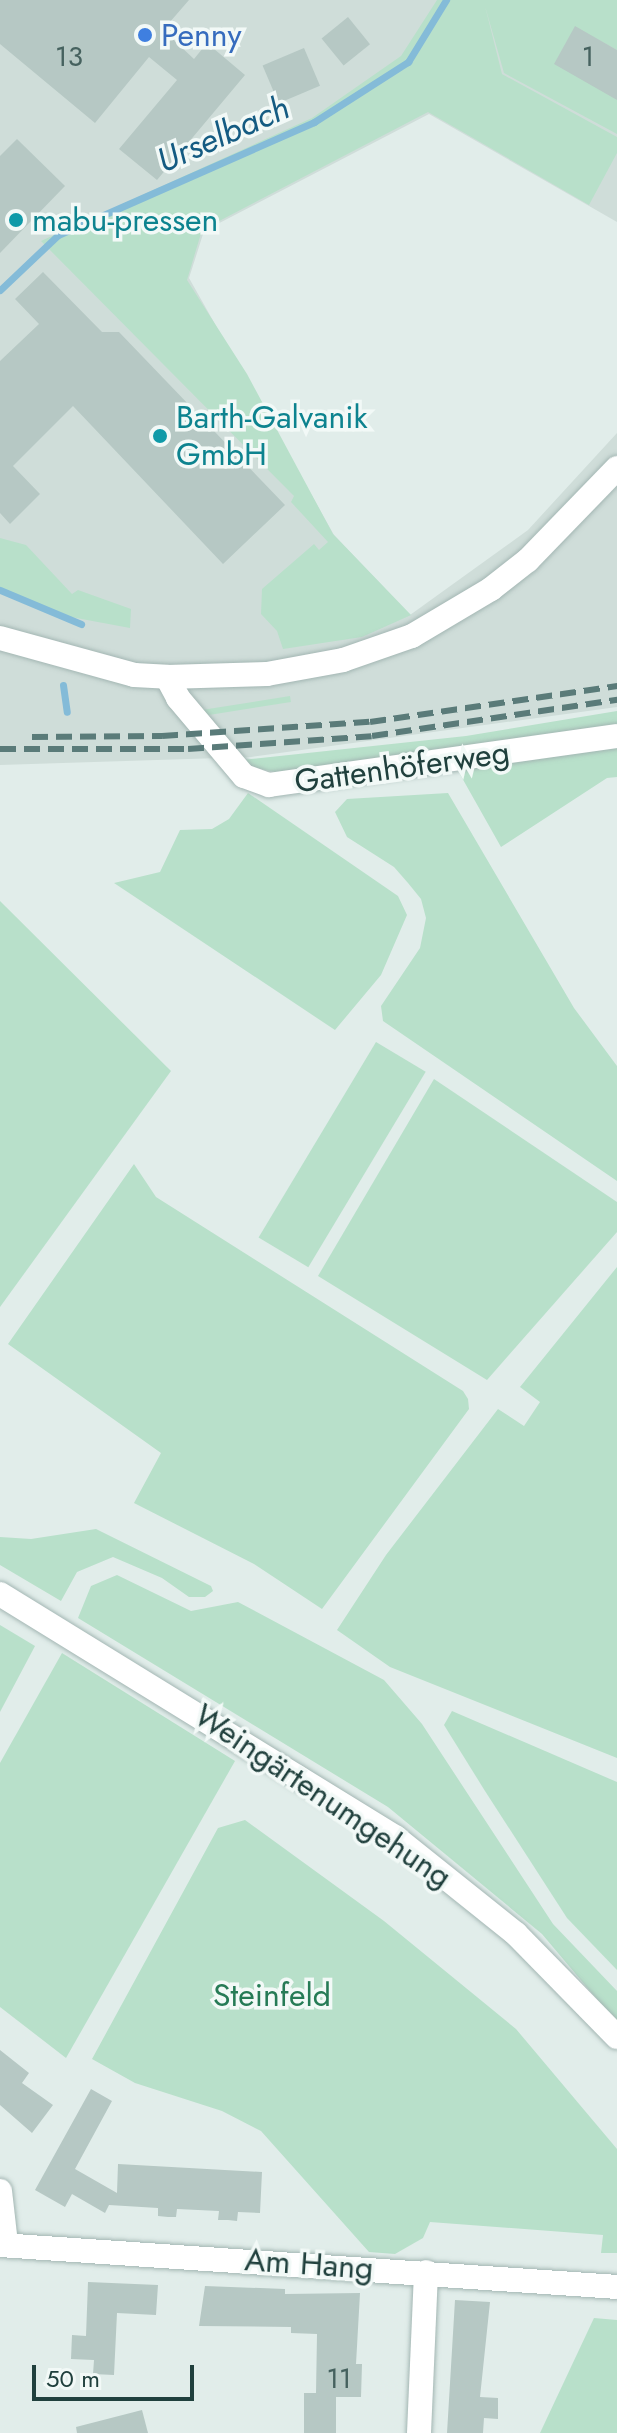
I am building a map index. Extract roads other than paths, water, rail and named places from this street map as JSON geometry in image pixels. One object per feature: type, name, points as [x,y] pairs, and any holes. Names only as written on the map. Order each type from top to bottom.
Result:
[{"type":"street","points":[[0,638],[134,675],[167,677],[306,668],[412,636],[471,603],[528,560],[617,468]]},
{"type":"street","name":"Gattenhöferweg","points":[[167,677],[178,698],[244,776],[269,785],[617,736]]},
{"type":"street","name":"Weingärtenumgehung","points":[[0,1594],[395,1837],[516,1934],[617,2037]]},
{"type":"street","points":[[0,2191],[3,2245]]},
{"type":"street","name":"Am Hang","points":[[3,2245],[617,2287]]},
{"type":"street","points":[[419,2433],[426,2272]]},
{"type":"waterway","name":"Urselbach","points":[[0,290],[58,235],[314,122],[408,62],[446,0]]},
{"type":"waterway","points":[[0,590],[81,624]]},
{"type":"waterway","points":[[63,685],[67,712]]},
{"type":"railway","points":[[32,737],[162,736],[370,722],[617,686]]},
{"type":"railway","points":[[0,749],[188,749],[372,736],[617,700]]},
{"type":"place","name":"Penny","points":[[145,35]]},
{"type":"place","name":"mabu-pressen","points":[[16,220]]},
{"type":"place","name":"Barth-Galvanik GmbH","points":[[160,436]]},
{"type":"park label","name":"Steinfeld","points":[[272,1995]]}]
